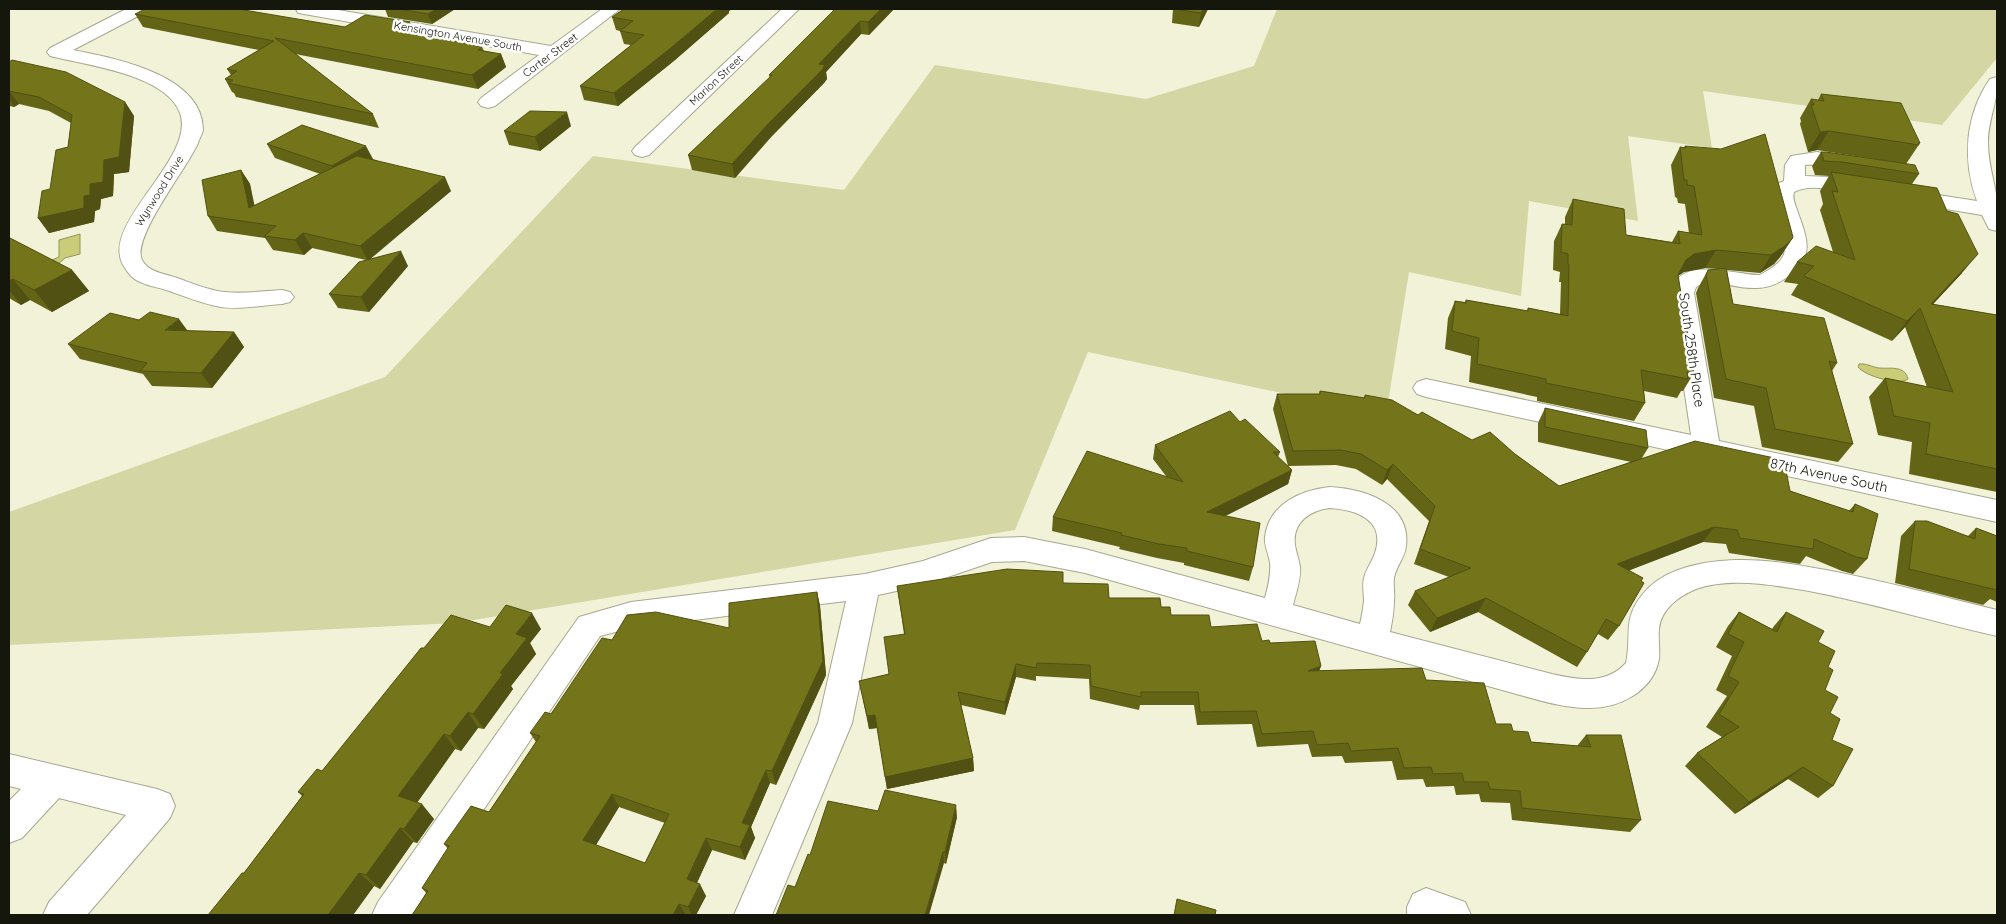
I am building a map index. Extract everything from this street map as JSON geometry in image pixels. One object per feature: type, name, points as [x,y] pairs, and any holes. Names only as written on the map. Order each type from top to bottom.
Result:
[{"type":"street","name":"Wynwood Drive","points":[[138,9],[56,52],[112,63],[152,77],[179,96],[190,113],[192,130],[184,151],[135,230],[130,243],[128,257],[145,276],[223,300],[282,297]]},
{"type":"street","name":"Kensington Avenue South","points":[[304,9],[554,52]]},
{"type":"street","name":"Carter Street","points":[[488,102],[612,9]]},
{"type":"street","name":"Marion Street","points":[[642,151],[791,9]]},
{"type":"street","points":[[1993,218],[1978,173],[1988,147],[1990,116],[1997,82]]},
{"type":"street","points":[[1788,191],[1798,160],[1807,158],[1875,167]]},
{"type":"street","points":[[1788,191],[1816,182],[1882,192],[1922,190],[1993,218]]},
{"type":"street","name":"South 258th Place","points":[[1707,449],[1682,293],[1683,285],[1689,280],[1704,277],[1748,283],[1765,282],[1792,263],[1796,251],[1788,191]]},
{"type":"street","name":"87th Avenue South","points":[[1426,388],[1997,511]]},
{"type":"street","points":[[1276,613],[1285,569],[1280,546],[1281,532],[1288,518],[1301,506],[1315,500],[1326,497],[1346,498],[1366,505],[1382,514],[1391,532],[1390,553],[1378,578],[1379,600],[1373,641]]},
{"type":"street","points":[[391,915],[590,626],[631,615],[866,586],[915,575],[991,550],[1024,548],[1085,561],[1520,681],[1587,693],[1606,692],[1628,681],[1637,673],[1642,663],[1644,623],[1650,609],[1660,597],[1674,586],[1707,574],[1746,572],[1792,576],[1865,590],[1997,622]]},
{"type":"street","points":[[753,915],[835,723],[866,586]]},
{"type":"street","points":[[9,770],[157,806],[62,915]]},
{"type":"street","points":[[9,826],[53,780]]},
{"type":"street","points":[[1426,915],[1426,907],[1452,915]]},
{"type":"shaded area","points":[[1277,9],[1997,9],[1997,58],[1942,125],[1703,91],[1712,148],[1628,136],[1638,221],[1529,201],[1521,296],[1409,272],[1386,415],[1088,352],[1015,530],[456,623],[9,645],[9,512],[385,377],[593,156],[844,190],[935,65],[1146,99],[1254,66]]},
{"type":"shaded area","points":[[80,234],[80,254],[65,258],[58,264],[52,260],[59,257],[59,240]]},
{"type":"shaded area","points":[[1859,364],[1900,370],[1904,372],[1908,379],[1904,381],[1890,381],[1882,379],[1868,374],[1858,367]]},
{"type":"building","points":[[145,9],[238,9],[345,27],[365,15],[410,22],[399,29],[482,47],[478,50],[501,54],[472,75],[275,38],[373,114],[228,83],[233,80],[225,79],[237,71],[227,69],[274,41],[135,14]]},
{"type":"building","points":[[398,9],[436,9],[428,14]]},
{"type":"building","points":[[624,9],[717,9],[614,93],[580,86],[644,35],[620,31],[633,21],[612,17]]},
{"type":"building","points":[[835,9],[881,9],[868,22],[860,21],[819,64],[825,65],[822,70],[769,123],[732,164],[688,155],[772,75],[769,75]]},
{"type":"building","points":[[1173,9],[1203,9],[1201,13]]},
{"type":"building","points":[[12,60],[66,72],[125,102],[119,157],[104,160],[103,182],[90,184],[90,195],[84,196],[84,208],[38,218],[42,191],[50,189],[56,150],[68,147],[72,115],[39,97],[9,91],[9,62]]},
{"type":"building","points":[[1821,94],[1901,103],[1920,143],[1918,143],[1919,145],[1829,131],[1820,132],[1811,105],[1814,105],[1811,99],[1824,101]]},
{"type":"building","points":[[530,111],[567,112],[535,137],[504,131]]},
{"type":"building","points":[[302,125],[366,146],[332,166],[267,144]]},
{"type":"building","points":[[1765,134],[1793,237],[1785,246],[1771,255],[1716,250],[1694,254],[1686,260],[1678,275],[1694,373],[1687,372],[1688,379],[1641,370],[1645,403],[1546,383],[1546,379],[1477,364],[1479,338],[1452,331],[1455,301],[1466,303],[1466,300],[1528,311],[1528,308],[1568,316],[1569,265],[1568,254],[1561,252],[1562,224],[1572,225],[1573,199],[1624,209],[1626,235],[1680,244],[1678,231],[1702,235],[1694,186],[1687,185],[1687,180],[1684,180],[1680,147],[1721,149]]},
{"type":"building","points":[[1821,152],[1915,165],[1919,174],[1824,161]]},
{"type":"building","points":[[357,156],[445,177],[360,246],[303,233],[295,240],[264,236],[276,226],[208,216],[202,180],[241,170],[249,208]]},
{"type":"building","points":[[1831,172],[1937,188],[1947,211],[1958,214],[1978,254],[1931,304],[1997,315],[1997,469],[1926,454],[1930,423],[1894,416],[1885,378],[1953,392],[1920,308],[1907,321],[1804,276],[1814,266],[1797,262],[1816,246],[1855,260],[1832,191],[1838,192]]},
{"type":"building","points":[[9,238],[72,270],[34,290],[13,279],[9,281]]},
{"type":"building","points":[[401,251],[361,297],[329,294],[359,262]]},
{"type":"building","points":[[1726,268],[1733,304],[1824,318],[1837,363],[1829,361],[1853,444],[1775,429],[1766,388],[1726,379],[1706,275],[1708,270]]},
{"type":"building","points":[[150,312],[179,319],[165,330],[234,332],[201,373],[140,371],[147,363],[68,344],[110,313],[139,320]]},
{"type":"building","points":[[1320,391],[1365,398],[1365,395],[1392,400],[1418,415],[1422,412],[1472,440],[1490,432],[1515,454],[1559,486],[1695,441],[1784,460],[1790,491],[1853,512],[1855,504],[1878,514],[1867,559],[1856,557],[1814,539],[1813,549],[1740,538],[1737,530],[1714,527],[1617,564],[1643,578],[1641,581],[1644,583],[1619,626],[1606,619],[1587,652],[1486,598],[1437,618],[1415,591],[1471,568],[1420,549],[1435,506],[1393,464],[1387,470],[1361,454],[1341,450],[1293,451],[1277,394],[1320,394]]},
{"type":"building","points":[[1545,408],[1646,430],[1648,448],[1545,427]]},
{"type":"building","points":[[1230,411],[1240,422],[1245,419],[1280,452],[1273,452],[1292,470],[1207,512],[1260,523],[1253,567],[1187,551],[1187,548],[1159,544],[1121,535],[1122,533],[1053,517],[1087,451],[1183,482],[1155,445]]},
{"type":"building","points":[[1915,521],[1927,521],[1975,539],[1976,528],[1997,536],[1997,590],[1909,569]]},
{"type":"building","points":[[1007,569],[1063,572],[1063,583],[1108,584],[1109,598],[1160,598],[1161,607],[1170,607],[1171,615],[1209,615],[1211,627],[1257,624],[1262,641],[1269,640],[1270,643],[1315,641],[1321,666],[1308,671],[1422,668],[1426,680],[1484,683],[1496,724],[1511,724],[1513,731],[1528,732],[1531,742],[1591,747],[1586,735],[1621,735],[1641,820],[1522,808],[1520,791],[1490,789],[1488,782],[1464,782],[1462,773],[1433,774],[1431,767],[1404,768],[1398,748],[1351,751],[1348,743],[1317,745],[1313,731],[1262,734],[1256,711],[1200,712],[1198,692],[1141,692],[1141,697],[1091,686],[1090,665],[1037,663],[1036,668],[1016,664],[1005,702],[958,692],[973,758],[885,777],[875,715],[867,716],[859,681],[889,674],[884,637],[905,634],[897,586]]},
{"type":"building","points":[[817,592],[823,661],[772,771],[766,770],[742,823],[750,825],[740,847],[706,838],[687,879],[700,884],[688,907],[679,904],[673,915],[412,915],[428,891],[422,888],[449,846],[444,844],[471,806],[489,812],[540,736],[530,733],[545,712],[551,714],[602,638],[612,640],[627,615],[656,612],[729,628],[729,603]],"holes":[[[612,794],[669,814],[645,863],[583,840]]]},
{"type":"building","points":[[506,605],[532,613],[516,634],[527,638],[500,673],[503,674],[473,714],[468,712],[450,736],[444,734],[398,796],[422,804],[404,829],[400,828],[366,875],[359,873],[328,915],[208,915],[242,873],[244,873],[304,794],[298,792],[317,769],[322,771],[421,648],[424,648],[451,615],[490,627]]},
{"type":"building","points":[[1739,612],[1777,632],[1786,612],[1824,631],[1818,642],[1835,651],[1828,667],[1833,670],[1825,690],[1838,697],[1830,713],[1840,719],[1832,740],[1853,749],[1833,786],[1803,767],[1749,802],[1697,753],[1739,727],[1719,714],[1739,682],[1728,676],[1744,642],[1728,634]]},
{"type":"building","points":[[885,790],[956,805],[945,852],[943,852],[925,915],[776,915],[788,885],[795,887],[808,854],[810,855],[828,801],[878,811]]},
{"type":"building","points":[[1177,899],[1216,910],[1215,915],[1174,915]]}]
